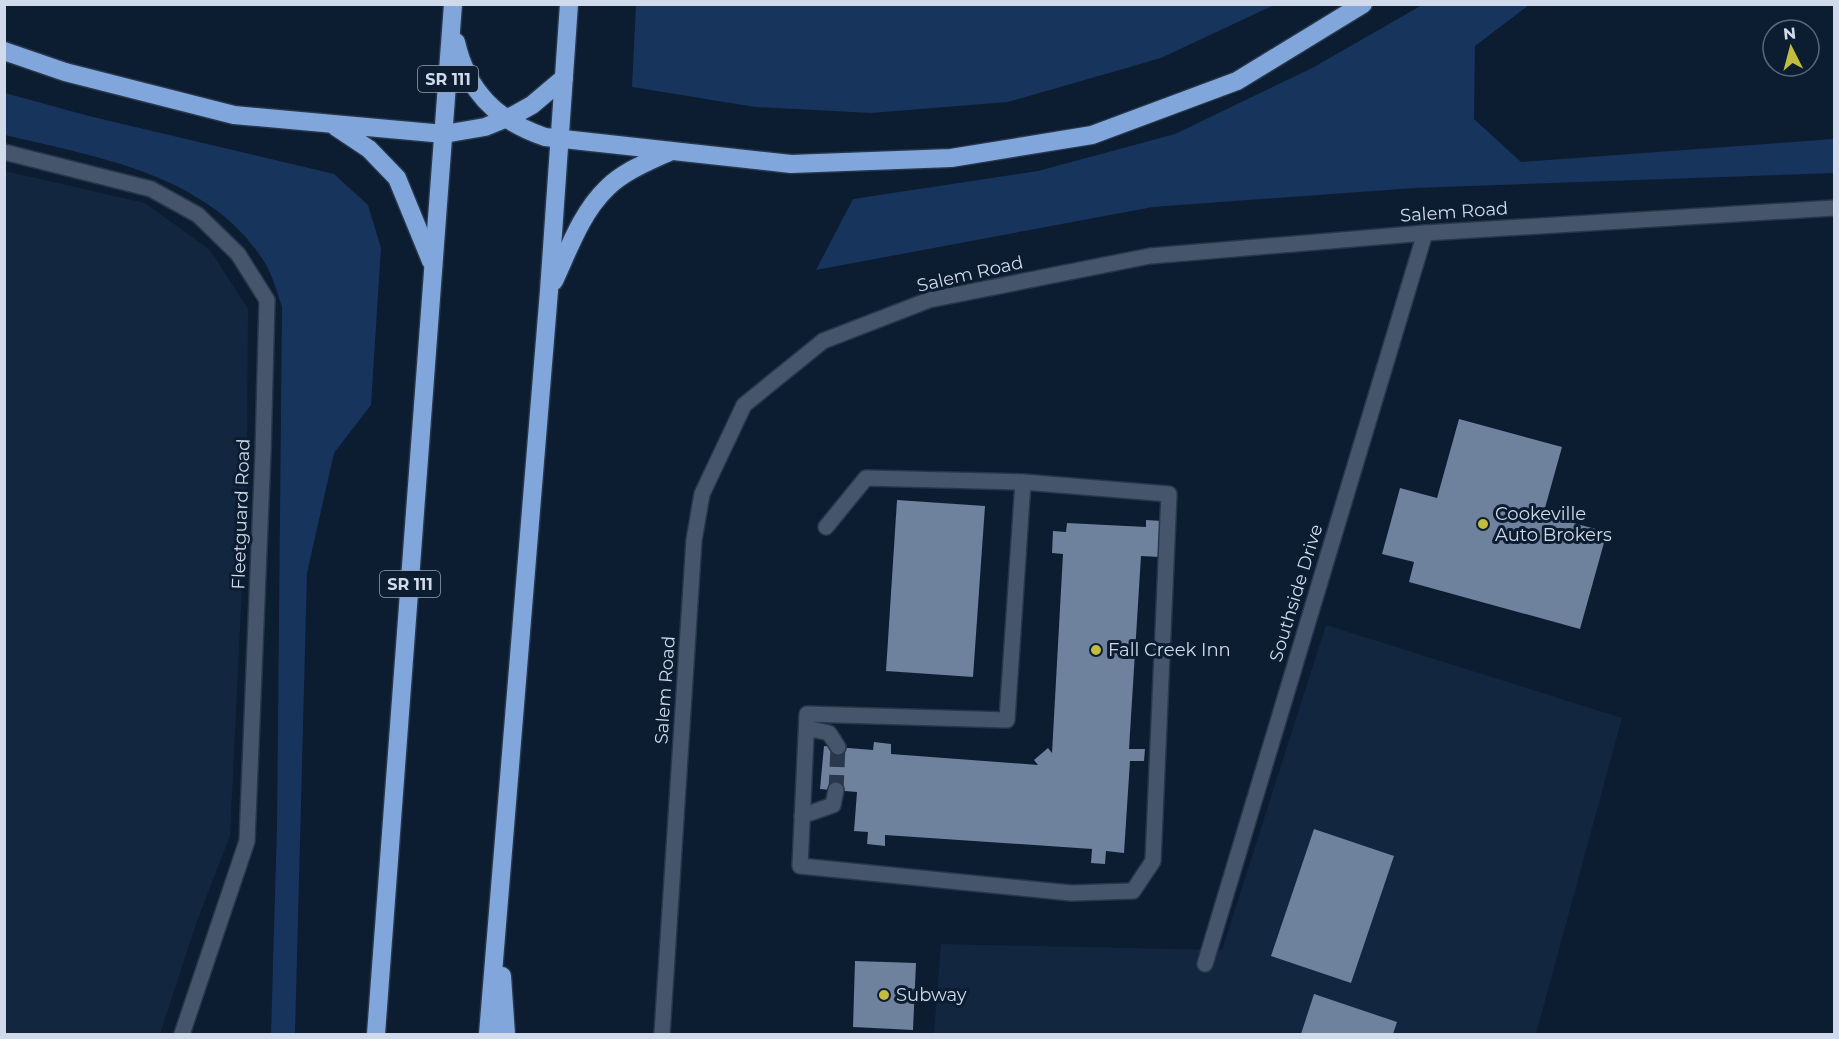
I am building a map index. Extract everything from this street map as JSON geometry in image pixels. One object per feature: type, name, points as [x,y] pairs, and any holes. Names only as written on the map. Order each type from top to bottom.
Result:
[{"type":"highway","name":"SR 111","points":[[376,1035],[453,4]]},
{"type":"highway","points":[[488,1035],[549,291],[569,4]]},
{"type":"highway","points":[[451,23],[461,65],[486,104],[505,119],[531,132],[560,140],[674,150],[791,164],[951,159],[1092,135],[1237,81],[1363,4]]},
{"type":"highway","points":[[4,51],[65,72],[234,115],[334,126],[444,134],[485,127],[505,119],[532,105],[564,78]]},
{"type":"highway","points":[[334,126],[369,149],[397,178],[434,267]]},
{"type":"highway","points":[[549,291],[586,214],[607,187],[639,166],[674,150]]},
{"type":"highway","points":[[497,919],[506,1035]]},
{"type":"street","name":"Fleetguard Road","points":[[4,152],[152,189],[198,215],[238,254],[267,300],[247,841],[182,1035]]},
{"type":"street","name":"Salem Road","points":[[662,1035],[694,540],[702,494],[744,405],[823,341],[929,300],[1150,256],[1425,233],[1834,208]]},
{"type":"street","name":"Southside Drive","points":[[1205,964],[1425,233]]},
{"type":"street","points":[[826,527],[866,478],[1023,482],[1169,494],[1153,861],[1133,891],[1071,893],[800,866],[807,714],[1007,720],[1023,482]]},
{"type":"street","points":[[807,728],[829,733],[838,747]]},
{"type":"street","points":[[802,816],[833,805],[836,790]]},
{"type":"shaded area","points":[[636,4],[1274,5],[1161,58],[1008,102],[871,113],[755,107],[632,87]]},
{"type":"shaded area","points":[[1422,5],[1529,5],[1475,46],[1474,119],[1521,162],[1834,139],[1834,173],[1415,188],[1153,207],[816,270],[853,199],[1038,171],[1175,134],[1314,67]]},
{"type":"shaded area","points":[[5,93],[89,116],[334,174],[368,205],[381,248],[371,405],[334,453],[307,573],[295,1034],[271,1034],[277,825],[282,307],[272,277],[263,260],[240,231],[212,207],[181,188],[148,174],[76,152],[5,135]]},
{"type":"shaded area","points":[[5,171],[145,203],[210,250],[248,309],[247,482],[230,836],[197,921],[160,1034],[5,1034]]},
{"type":"shaded area","points":[[1326,625],[1622,718],[1536,1034],[934,1034],[941,944],[1222,950]]},
{"type":"building","name":"Cookeville Auto Brokers","points":[[1459,419],[1562,447],[1543,515],[1607,532],[1580,629],[1409,582],[1414,562],[1382,554],[1400,488],[1437,498]]},
{"type":"building","points":[[897,500],[985,506],[973,677],[886,671]]},
{"type":"building","name":"Fall Creek Inn","points":[[1146,520],[1162,521],[1160,557],[1141,556],[1129,749],[1145,749],[1144,761],[1130,761],[1124,853],[1106,851],[1105,864],[1091,863],[1092,849],[885,835],[885,846],[867,844],[868,832],[854,831],[857,792],[820,789],[824,746],[873,750],[874,742],[891,744],[891,754],[1038,765],[1034,760],[1048,748],[1052,753],[1063,554],[1052,553],[1053,531],[1066,532],[1067,523],[1146,527]]},
{"type":"building","points":[[1314,829],[1394,856],[1351,983],[1271,956]]},
{"type":"building","name":"Subway","points":[[855,961],[916,963],[913,1030],[853,1027]]},
{"type":"building","points":[[1314,994],[1397,1022],[1393,1034],[1301,1034]]},
{"type":"tunnel","points":[[836,790],[838,747]]},
{"type":"place","name":"Cookeville Auto Brokers","points":[[1483,524]]},
{"type":"place","name":"Fall Creek Inn","points":[[1096,650]]},
{"type":"place","name":"Subway","points":[[884,995]]}]
